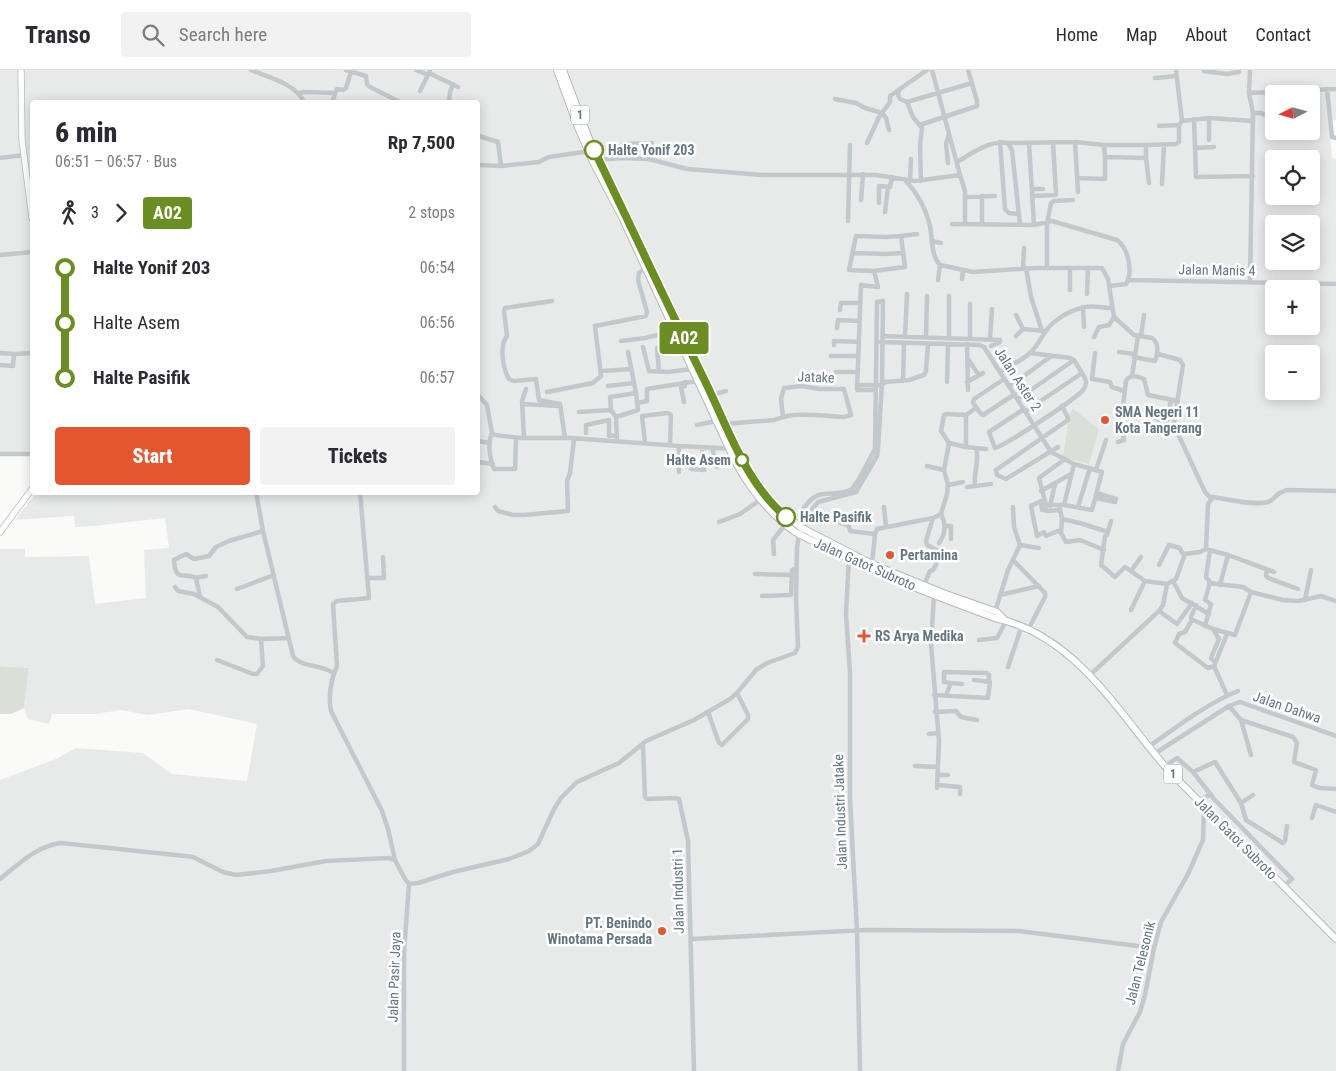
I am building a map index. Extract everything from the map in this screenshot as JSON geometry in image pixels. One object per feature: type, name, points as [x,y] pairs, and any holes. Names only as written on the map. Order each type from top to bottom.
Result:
[{"type":"highway","name":"Jalan Gatot Subroto","points":[[557,70],[577,125],[712,395],[729,449],[749,485],[760,500],[785,525],[840,548],[849,555]]},
{"type":"highway","name":"Jalan Gatot Subroto","points":[[563,70],[591,150]]},
{"type":"highway","name":"Jalan Gatot Subroto","points":[[648,266],[674,331],[697,381],[720,424],[764,494],[800,531],[934,594],[995,618],[1005,619]]},
{"type":"highway","name":"Jalan Gatot Subroto","points":[[871,566],[994,612],[1005,619],[1025,626],[1063,650],[1090,675],[1165,766],[1336,939]]},
{"type":"main road","points":[[21,70],[22,139],[30,202]]},
{"type":"main road","points":[[0,532],[2,525],[30,491]]},
{"type":"street","points":[[251,70],[298,93],[303,100]]},
{"type":"street","points":[[416,70],[429,73],[456,86],[450,92],[449,100]]},
{"type":"street","points":[[867,144],[882,113],[890,102],[890,96],[927,70]]},
{"type":"street","points":[[932,70],[965,188],[965,224]]},
{"type":"street","points":[[920,125],[977,106],[968,70]]},
{"type":"street","points":[[1204,71],[1227,74],[1238,72],[1239,70]]},
{"type":"street","points":[[1250,70],[1249,93],[1253,113],[1250,282]]},
{"type":"street","points":[[298,93],[335,93],[337,90],[343,90],[346,88],[348,71],[366,76],[367,84],[370,88],[396,100]]},
{"type":"street","points":[[420,91],[429,73]]},
{"type":"street","points":[[957,162],[986,145],[1000,142],[1075,142],[1104,145],[1164,145],[1178,143],[1181,123],[1176,73],[1154,78]]},
{"type":"street","points":[[899,90],[898,95],[900,99],[907,102],[972,83]]},
{"type":"street","points":[[1327,89],[1332,137],[1336,138]]},
{"type":"street","points":[[1249,93],[1336,89]]},
{"type":"street","points":[[333,100],[335,93]]},
{"type":"street","points":[[835,99],[852,101],[882,113],[886,118],[889,130]]},
{"type":"street","points":[[907,102],[913,117],[922,128],[920,145],[921,181]]},
{"type":"street","points":[[1253,113],[1265,115]]},
{"type":"street","points":[[1159,126],[1209,118],[1253,121]]},
{"type":"street","points":[[1209,118],[1209,140]]},
{"type":"street","points":[[1194,119],[1196,177],[1253,176]]},
{"type":"street","points":[[948,163],[946,144],[950,133]]},
{"type":"street","points":[[480,136],[497,141],[500,166]]},
{"type":"street","points":[[1000,142],[1005,209],[1009,213],[1019,214]]},
{"type":"street","points":[[1029,142],[1034,225]]},
{"type":"street","points":[[1033,196],[1056,195],[1053,142]]},
{"type":"street","points":[[1075,142],[1078,192]]},
{"type":"street","points":[[622,158],[623,144],[652,143]]},
{"type":"street","points":[[1008,143],[1012,150],[1020,224]]},
{"type":"street","points":[[848,221],[850,145]]},
{"type":"street","points":[[1077,178],[1105,179],[1104,145]]},
{"type":"street","points":[[1146,145],[1148,183]]},
{"type":"street","points":[[1162,184],[1164,145]]},
{"type":"street","points":[[1195,148],[1214,148]]},
{"type":"street","points":[[480,165],[500,166],[539,162],[549,157],[591,150]]},
{"type":"street","points":[[0,158],[24,155]]},
{"type":"street","points":[[1105,157],[1146,158]]},
{"type":"street","points":[[596,161],[622,158],[655,160],[687,169],[763,175],[863,174],[908,181],[921,181],[960,174]]},
{"type":"street","points":[[911,159],[908,181],[916,192],[929,222],[936,257],[940,265],[938,280]]},
{"type":"street","points":[[862,200],[863,174]]},
{"type":"street","points":[[885,212],[888,187],[891,186],[892,178]]},
{"type":"street","points":[[878,203],[879,186],[888,187]]},
{"type":"street","points":[[1033,189],[1043,189]]},
{"type":"street","points":[[982,196],[982,224]]},
{"type":"street","points":[[966,197],[995,196]]},
{"type":"street","points":[[1047,268],[1047,225],[1052,201],[1073,200]]},
{"type":"street","points":[[952,224],[1047,225],[1054,222],[1120,242],[1124,247],[1128,262],[1128,280]]},
{"type":"street","points":[[901,236],[905,267],[874,271],[849,270],[856,236],[886,237],[917,234]]},
{"type":"street","points":[[932,241],[942,243]]},
{"type":"street","points":[[1024,248],[1023,260],[1031,297],[1044,331]]},
{"type":"street","points":[[0,255],[30,252]]},
{"type":"street","points":[[852,253],[903,253]]},
{"type":"street","points":[[940,265],[962,271],[987,272],[1025,268],[1102,268],[1108,276],[1114,317],[1134,335],[1154,338],[1158,354],[1155,360],[1152,361],[1119,352]]},
{"type":"street","points":[[547,392],[594,382],[601,376],[602,371],[595,326],[646,316],[647,312],[638,280],[639,273],[648,266]]},
{"type":"street","points":[[1070,268],[1070,290]]},
{"type":"street","points":[[1088,268],[1088,294]]},
{"type":"street","points":[[874,271],[878,287],[861,285],[856,390],[903,381],[926,373],[928,344]]},
{"type":"street","points":[[962,271],[962,279]]},
{"type":"street","name":"Jalan Manis 4","points":[[1109,286],[1126,284],[1128,280],[1336,284]]},
{"type":"street","points":[[905,336],[907,294]]},
{"type":"street","points":[[926,336],[927,296]]},
{"type":"street","points":[[949,296],[950,337]]},
{"type":"street","points":[[552,301],[505,308],[507,336],[503,340],[502,348],[509,379],[514,381],[536,379],[539,400],[559,403],[565,438]]},
{"type":"street","points":[[800,531],[818,502],[856,492],[875,455],[880,384],[884,302],[878,301],[876,342],[880,384]]},
{"type":"street","points":[[840,310],[841,304],[860,303]]},
{"type":"street","points":[[970,304],[970,338]]},
{"type":"street","points":[[1000,372],[1030,353],[1040,343],[1044,331],[1055,320],[1083,307],[1112,308]]},
{"type":"street","points":[[1083,307],[1084,327]]},
{"type":"street","points":[[990,339],[992,308]]},
{"type":"street","points":[[1016,314],[1023,329]]},
{"type":"street","points":[[1132,376],[1134,355],[1144,315]]},
{"type":"street","points":[[1094,337],[1100,326],[1108,325],[1114,317]]},
{"type":"street","points":[[837,328],[838,320],[859,321]]},
{"type":"street","points":[[1023,329],[1044,331]]},
{"type":"street","points":[[1016,336],[1023,329]]},
{"type":"street","points":[[620,341],[645,338],[674,331]]},
{"type":"street","points":[[882,336],[999,339],[1000,341],[991,346]]},
{"type":"street","points":[[834,345],[834,342],[859,342]]},
{"type":"street","name":"Jalan Aster 2","points":[[876,342],[967,344],[984,347],[1051,452]]},
{"type":"street","points":[[903,381],[904,343]]},
{"type":"street","points":[[947,382],[948,344]]},
{"type":"street","points":[[967,344],[968,390]]},
{"type":"street","points":[[643,347],[648,370],[692,369]]},
{"type":"street","points":[[657,348],[659,371]]},
{"type":"street","points":[[0,353],[30,352]]},
{"type":"street","points":[[0,365],[14,366],[14,354],[30,352]]},
{"type":"street","points":[[616,417],[637,411],[638,403],[628,352]]},
{"type":"street","points":[[1030,353],[1074,360],[1086,382],[1082,391],[1062,406],[995,448],[990,431],[1081,374]]},
{"type":"street","points":[[1095,353],[1092,378],[1110,382],[1112,387],[1124,391]]},
{"type":"street","points":[[1158,354],[1177,358],[1182,362],[1173,429]]},
{"type":"street","points":[[832,356],[858,356]]},
{"type":"street","points":[[1010,386],[1050,357]]},
{"type":"street","points":[[967,358],[981,374],[968,382]]},
{"type":"street","points":[[1004,379],[974,400],[973,403],[976,408],[983,415],[1074,360]]},
{"type":"street","points":[[602,371],[631,369]]},
{"type":"street","points":[[836,372],[858,372]]},
{"type":"street","points":[[1118,442],[1124,440],[1119,418],[1122,414],[1126,380],[1132,376],[1144,379],[1148,395],[1178,401]]},
{"type":"street","points":[[638,403],[647,401],[647,389],[697,381]]},
{"type":"street","points":[[684,402],[681,387],[685,385],[685,382]]},
{"type":"street","points":[[608,386],[634,383]]},
{"type":"street","name":"Jatake","points":[[802,386],[844,390],[851,415],[844,417],[792,415],[783,417],[781,399],[784,388],[802,386]]},
{"type":"street","points":[[524,438],[522,400],[526,388]]},
{"type":"street","points":[[712,395],[726,391]]},
{"type":"street","points":[[636,392],[611,397],[609,436],[670,446],[737,449]]},
{"type":"street","points":[[480,397],[487,405],[492,432],[489,443],[490,457],[494,469],[515,469],[516,438]]},
{"type":"street","points":[[1166,425],[1171,400]]},
{"type":"street","points":[[523,404],[561,406]]},
{"type":"street","points":[[1058,447],[1006,479],[997,475],[996,470],[1068,420],[1062,406]]},
{"type":"street","points":[[976,408],[966,415],[944,415],[941,431],[949,443],[986,449]]},
{"type":"street","points":[[579,412],[610,410]]},
{"type":"street","points":[[610,410],[616,417],[617,438]]},
{"type":"street","points":[[645,443],[642,416],[668,413],[670,415],[670,446]]},
{"type":"street","points":[[1122,414],[1152,416],[1173,429],[1178,434],[1204,492],[1211,498],[1262,502],[1272,500],[1280,492],[1287,490],[1336,491]]},
{"type":"street","points":[[966,415],[966,447]]},
{"type":"street","points":[[697,425],[783,417]]},
{"type":"street","points":[[586,433],[586,424],[609,420]]},
{"type":"street","points":[[492,432],[495,435],[516,438],[617,438]]},
{"type":"street","points":[[495,507],[498,511],[513,515],[568,511],[567,481],[570,473],[574,439]]},
{"type":"street","points":[[1096,470],[1106,440]]},
{"type":"street","points":[[480,441],[489,443]]},
{"type":"street","points":[[939,543],[942,541],[945,526],[941,514],[946,501],[948,484],[944,470],[949,443]]},
{"type":"street","points":[[679,472],[680,446]]},
{"type":"street","points":[[692,469],[704,470],[702,447]]},
{"type":"street","points":[[712,448],[717,467]]},
{"type":"street","points":[[975,486],[974,475],[978,458],[976,448]]},
{"type":"street","points":[[1051,452],[1074,464],[1102,472],[1092,510],[1078,507],[1046,511],[1042,510],[1041,501],[1031,506],[1037,536],[1044,532],[1046,536],[1058,531],[1061,533]]},
{"type":"street","points":[[0,454],[30,454]]},
{"type":"street","points":[[360,495],[369,598],[337,601],[333,604],[337,666],[333,672],[330,695],[331,711],[382,811],[395,860],[404,879],[409,884],[508,859],[529,851],[538,844],[554,809],[571,787],[591,775],[616,765],[652,739],[708,712],[738,693],[756,670],[767,663],[789,656],[797,650],[796,568],[801,511],[813,497],[821,494],[852,490],[875,455]]},
{"type":"street","points":[[1061,508],[1046,504],[1039,478],[1064,459]]},
{"type":"street","points":[[480,462],[493,464]]},
{"type":"street","points":[[1074,464],[1061,508],[1061,533],[1066,542],[1080,540],[1104,550]]},
{"type":"street","points":[[927,466],[944,470]]},
{"type":"street","points":[[1078,507],[1090,468]]},
{"type":"street","points":[[1041,491],[1071,474]]},
{"type":"street","points":[[948,484],[963,482]]},
{"type":"street","points":[[967,487],[991,484]]},
{"type":"street","points":[[1050,506],[1055,484]]},
{"type":"street","points":[[257,495],[263,531],[293,656],[297,661],[333,672]]},
{"type":"street","points":[[1211,498],[1208,504],[1206,577],[1210,583],[1243,587],[1250,592],[1283,600],[1305,600],[1321,596],[1336,601]]},
{"type":"street","points":[[719,522],[740,514],[760,500]]},
{"type":"street","points":[[884,507],[886,527]]},
{"type":"street","points":[[994,612],[1020,545],[1014,527],[1013,507]]},
{"type":"street","points":[[801,511],[809,516]]},
{"type":"street","points":[[871,566],[877,529],[933,518],[941,514]]},
{"type":"street","points":[[924,585],[930,570],[933,570],[936,565],[937,550],[926,541],[933,518]]},
{"type":"street","points":[[1062,519],[1108,532]]},
{"type":"street","points":[[1110,521],[1108,532],[1105,536],[1101,565],[1114,577],[1125,567],[1145,581],[1167,584],[1174,581],[1185,554]]},
{"type":"street","points":[[838,522],[850,526],[850,531],[875,534]]},
{"type":"street","points":[[774,554],[773,540],[785,525]]},
{"type":"street","points":[[945,526],[951,526],[950,539]]},
{"type":"street","points":[[206,576],[196,578],[180,575],[174,568],[174,560],[186,554],[194,559],[209,556],[218,546],[243,536],[263,531]]},
{"type":"street","points":[[1020,545],[1039,548]]},
{"type":"street","points":[[1159,565],[1169,545],[1180,548],[1182,553],[1185,554],[1208,550],[1228,555],[1274,572]]},
{"type":"street","name":"Jalan Industri Jatake","points":[[849,555],[846,614],[850,673],[850,799],[857,931],[860,1071]]},
{"type":"street","points":[[1220,585],[1228,555]]},
{"type":"street","points":[[1008,667],[1025,626],[1045,597],[1044,591],[1015,556]]},
{"type":"street","points":[[367,578],[384,578],[383,557]]},
{"type":"street","points":[[1130,571],[1141,557]]},
{"type":"street","points":[[762,596],[792,594],[792,570],[796,568]]},
{"type":"street","points":[[1266,570],[1268,578],[1298,589]]},
{"type":"street","points":[[1305,600],[1311,570]]},
{"type":"street","points":[[755,574],[792,575]]},
{"type":"street","points":[[237,589],[274,575]]},
{"type":"street","points":[[196,578],[200,597]]},
{"type":"street","points":[[1130,610],[1145,581]]},
{"type":"street","points":[[1174,581],[1180,596],[1209,614]]},
{"type":"street","points":[[1205,626],[1211,604],[1205,600],[1210,583]]},
{"type":"street","points":[[1090,675],[1159,611],[1167,584]]},
{"type":"street","points":[[1000,595],[1039,586]]},
{"type":"street","points":[[175,587],[178,591],[194,594],[222,610],[247,637],[261,639],[288,638]]},
{"type":"street","points":[[1192,620],[1227,634],[1236,634],[1241,614],[1250,592]]},
{"type":"street","points":[[934,594],[931,637],[938,733],[938,787],[960,787],[960,794]]},
{"type":"street","points":[[1159,611],[1178,624],[1194,604]]},
{"type":"street","points":[[1194,604],[1192,620],[1185,632],[1179,634],[1175,643],[1208,668],[1215,664],[1227,634]]},
{"type":"street","points":[[979,640],[997,638],[1005,619]]},
{"type":"street","points":[[1213,629],[1219,639],[1211,659],[1215,664],[1228,696]]},
{"type":"street","points":[[931,637],[944,639]]},
{"type":"street","points":[[217,660],[257,674],[263,666],[261,639]]},
{"type":"street","points":[[934,695],[988,699],[991,683],[987,673],[944,672],[944,682],[962,684]]},
{"type":"street","points":[[974,680],[989,682]]},
{"type":"street","points":[[946,695],[951,683]]},
{"type":"street","points":[[1148,747],[1183,722],[1238,691]]},
{"type":"street","points":[[708,712],[719,743],[722,745],[748,719],[738,693]]},
{"type":"street","name":"Jalan Dahwa","points":[[1229,706],[1240,702],[1336,736]]},
{"type":"street","points":[[1154,754],[1229,706],[1240,720],[1251,755]]},
{"type":"street","points":[[935,712],[956,711],[961,717],[977,720]]},
{"type":"street","points":[[1240,720],[1294,737],[1297,743],[1294,762],[1316,770],[1312,785],[1319,788],[1336,789]]},
{"type":"street","points":[[929,734],[938,733]]},
{"type":"street","name":"Jalan Industri 1","points":[[643,745],[645,797],[647,799],[678,798],[688,841],[694,1071]]},
{"type":"street","points":[[1165,766],[1177,758],[1193,772],[1211,794],[1292,879],[1284,886]]},
{"type":"street","points":[[1193,772],[1215,762],[1241,803],[1246,820],[1283,843],[1287,826]]},
{"type":"street","points":[[915,766],[938,767]]},
{"type":"street","points":[[938,775],[948,775]]},
{"type":"street","points":[[1202,803],[1211,794]]},
{"type":"street","points":[[1241,803],[1253,795]]},
{"type":"street","name":"Jalan Telesonik","points":[[1118,1071],[1123,1044],[1140,1012],[1145,995],[1154,948],[1164,914],[1188,874],[1202,844],[1205,821],[1202,803]]},
{"type":"street","points":[[1312,818],[1316,805],[1336,812]]},
{"type":"street","points":[[0,879],[34,852],[47,845],[61,843],[193,857],[231,874],[271,871],[339,860],[389,858],[395,860]]},
{"type":"street","name":"Jalan Pasir Jaya","points":[[404,1071],[404,952],[409,884]]},
{"type":"street","points":[[690,939],[857,931],[1019,931],[1154,948]]},
{"type":"shaded area","points":[[0,70],[1336,70],[1336,120],[1329,120],[1332,158],[1336,159],[1336,1071],[0,1071],[0,780],[56,759],[76,748],[143,753],[172,774],[247,781],[257,724],[189,709],[148,715],[121,710],[95,714],[52,714],[49,724],[28,719],[24,708],[29,668],[0,666],[0,549],[25,549],[25,557],[89,556],[95,604],[146,598],[144,550],[169,548],[165,518],[75,527],[74,516],[15,520],[34,495],[480,495],[480,100],[30,100],[30,454],[0,454]]},
{"type":"shaded area","points":[[1073,409],[1099,429],[1089,464],[1063,457],[1070,414]]},
{"type":"shaded area","points":[[0,666],[29,668],[24,708],[11,714],[0,714]]},
{"type":"bus line","name":"A02","points":[[594,150],[742,459],[764,494],[786,517]]},
{"type":"place","name":"Halte Yonif 203","points":[[594,150]]},
{"type":"place","name":"SMA Negeri 11 Kota Tangerang","points":[[1105,420]]},
{"type":"place","name":"Halte Asem","points":[[742,460]]},
{"type":"place","name":"Halte Pasifik","points":[[786,517]]},
{"type":"place","name":"Pertamina","points":[[890,555]]},
{"type":"place","name":"RS Arya Medika","points":[[864,636]]},
{"type":"place","name":"PT. Benindo Winotama Persada","points":[[662,931]]}]
